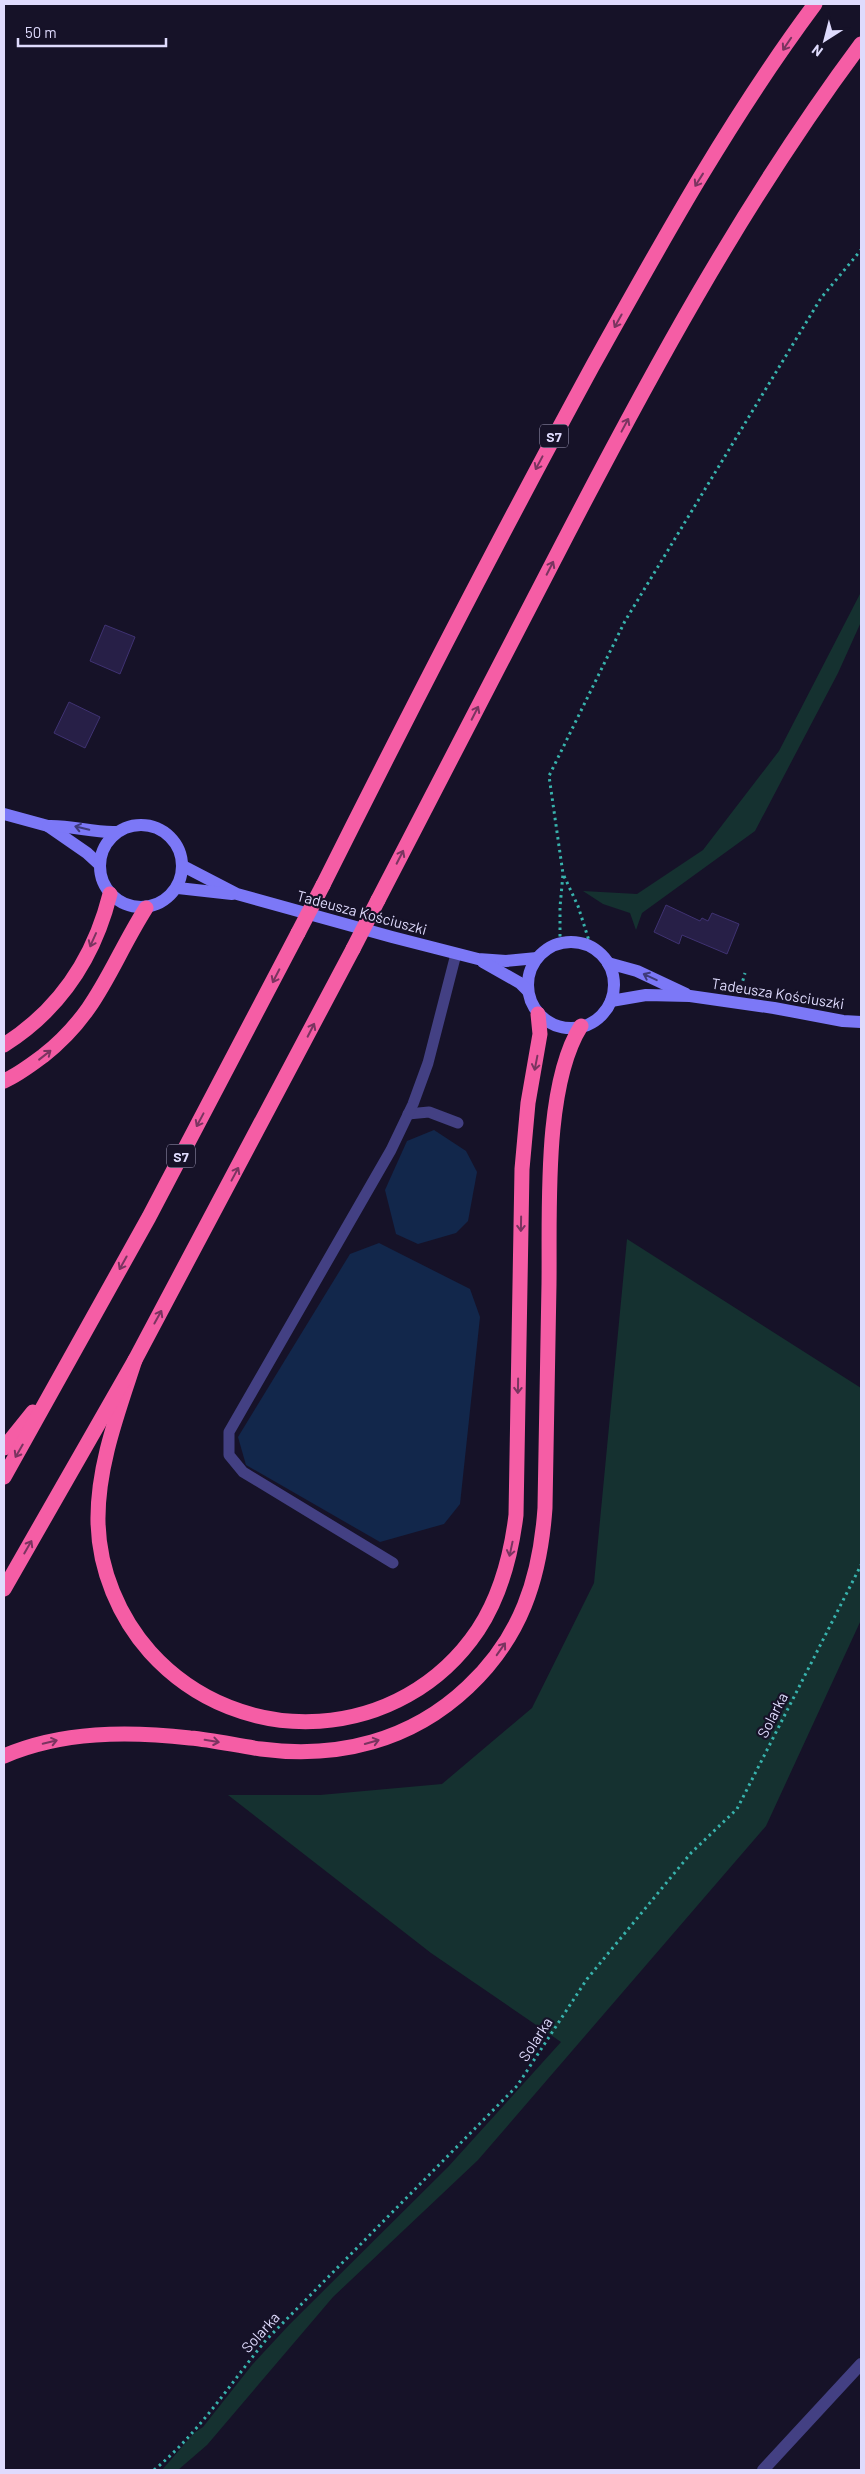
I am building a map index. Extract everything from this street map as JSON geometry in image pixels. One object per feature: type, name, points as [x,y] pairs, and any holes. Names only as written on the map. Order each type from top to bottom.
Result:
[{"type":"highway","name":"S7","points":[[4,1477],[154,1208],[323,885],[533,476],[661,243],[741,112],[815,4]]},
{"type":"highway","points":[[4,1589],[135,1360],[353,949],[585,500],[681,322],[791,146],[861,44]]},
{"type":"highway","points":[[4,1045],[46,1014],[71,984],[95,936],[110,894]]},
{"type":"highway","points":[[4,1081],[32,1065],[59,1044],[81,1020],[101,991],[146,908]]},
{"type":"highway","points":[[135,1360],[103,1472],[98,1501],[98,1524],[101,1554],[117,1602],[141,1642],[156,1658],[179,1678],[211,1700],[246,1714],[291,1721],[342,1720],[365,1714],[402,1699],[439,1674],[464,1648],[486,1616],[504,1576],[513,1538],[516,1505],[522,1169],[528,1103],[540,1034],[538,1014]]},
{"type":"highway","points":[[4,1756],[58,1740],[104,1734],[170,1736],[284,1752],[321,1752],[353,1747],[397,1735],[420,1723],[459,1695],[492,1662],[516,1624],[526,1603],[534,1583],[542,1542],[545,1508],[553,1139],[557,1103],[565,1066],[574,1038],[581,1026]]},
{"type":"highway","points":[[4,1448],[60,1378]]},
{"type":"street","points":[[4,814],[48,826],[74,826],[100,832],[116,832],[138,825],[160,829],[176,844],[183,866],[178,888],[163,902],[146,908],[130,907],[110,894],[104,885],[99,864],[103,850],[116,832]]},
{"type":"street","points":[[48,826],[87,853],[99,864]]},
{"type":"street","name":"Tadeusza Kościuszki","points":[[183,866],[237,894]]},
{"type":"street","name":"Tadeusza Kościuszki","points":[[178,888],[237,894],[478,959],[506,961],[537,958]]},
{"type":"street","points":[[579,943],[591,947],[608,963],[615,987],[611,1001],[598,1016],[581,1026],[564,1027],[550,1023],[538,1014],[531,1003],[527,990],[529,973],[537,958],[546,950],[560,944],[579,943]]},
{"type":"street","name":"Tadeusza Kościuszki","points":[[478,959],[520,983],[527,990]]},
{"type":"street","name":"Tadeusza Kościuszki","points":[[608,963],[637,971],[690,996]]},
{"type":"street","name":"Tadeusza Kościuszki","points":[[611,1001],[646,994],[690,996],[774,1008],[843,1021],[861,1022]]},
{"type":"street","points":[[763,2470],[861,2364]]},
{"type":"lane","points":[[394,1563],[243,1472],[228,1455],[229,1432],[391,1150],[408,1114],[428,1063],[456,954]]},
{"type":"lane","points":[[408,1114],[429,1112],[458,1123]]},
{"type":"path","points":[[560,944],[560,908],[563,874],[549,776],[625,621],[821,298],[861,250]]},
{"type":"path","points":[[563,874],[578,906],[591,947]]},
{"type":"path","name":"Solarka","points":[[154,2470],[174,2454],[210,2414],[238,2374],[266,2340],[518,2086],[587,1979],[691,1853],[737,1809],[861,1565]]},
{"type":"green space","points":[[861,592],[861,622],[838,673],[755,831],[642,913],[636,930],[630,913],[603,904],[583,891],[637,894],[703,850],[779,751]]},
{"type":"green space","points":[[627,1239],[861,1388],[861,1620],[766,1826],[478,2160],[333,2297],[207,2445],[178,2470],[162,2470],[194,2433],[203,2427],[252,2365],[289,2325],[448,2167],[561,2042],[431,1953],[228,1795],[320,1795],[442,1784],[532,1708],[594,1583]]},
{"type":"water","points":[[434,1130],[466,1151],[477,1172],[468,1221],[456,1233],[418,1244],[396,1234],[385,1190],[407,1141]]},
{"type":"water","points":[[379,1243],[470,1289],[480,1317],[460,1504],[444,1524],[380,1542],[246,1465],[238,1437],[350,1254]]},
{"type":"building","points":[[105,625],[135,637],[120,674],[90,661]]},
{"type":"building","points":[[69,702],[100,717],[85,748],[54,733]]},
{"type":"building","points":[[666,905],[700,921],[702,918],[708,921],[712,913],[739,924],[727,954],[682,935],[679,944],[654,932]]}]
